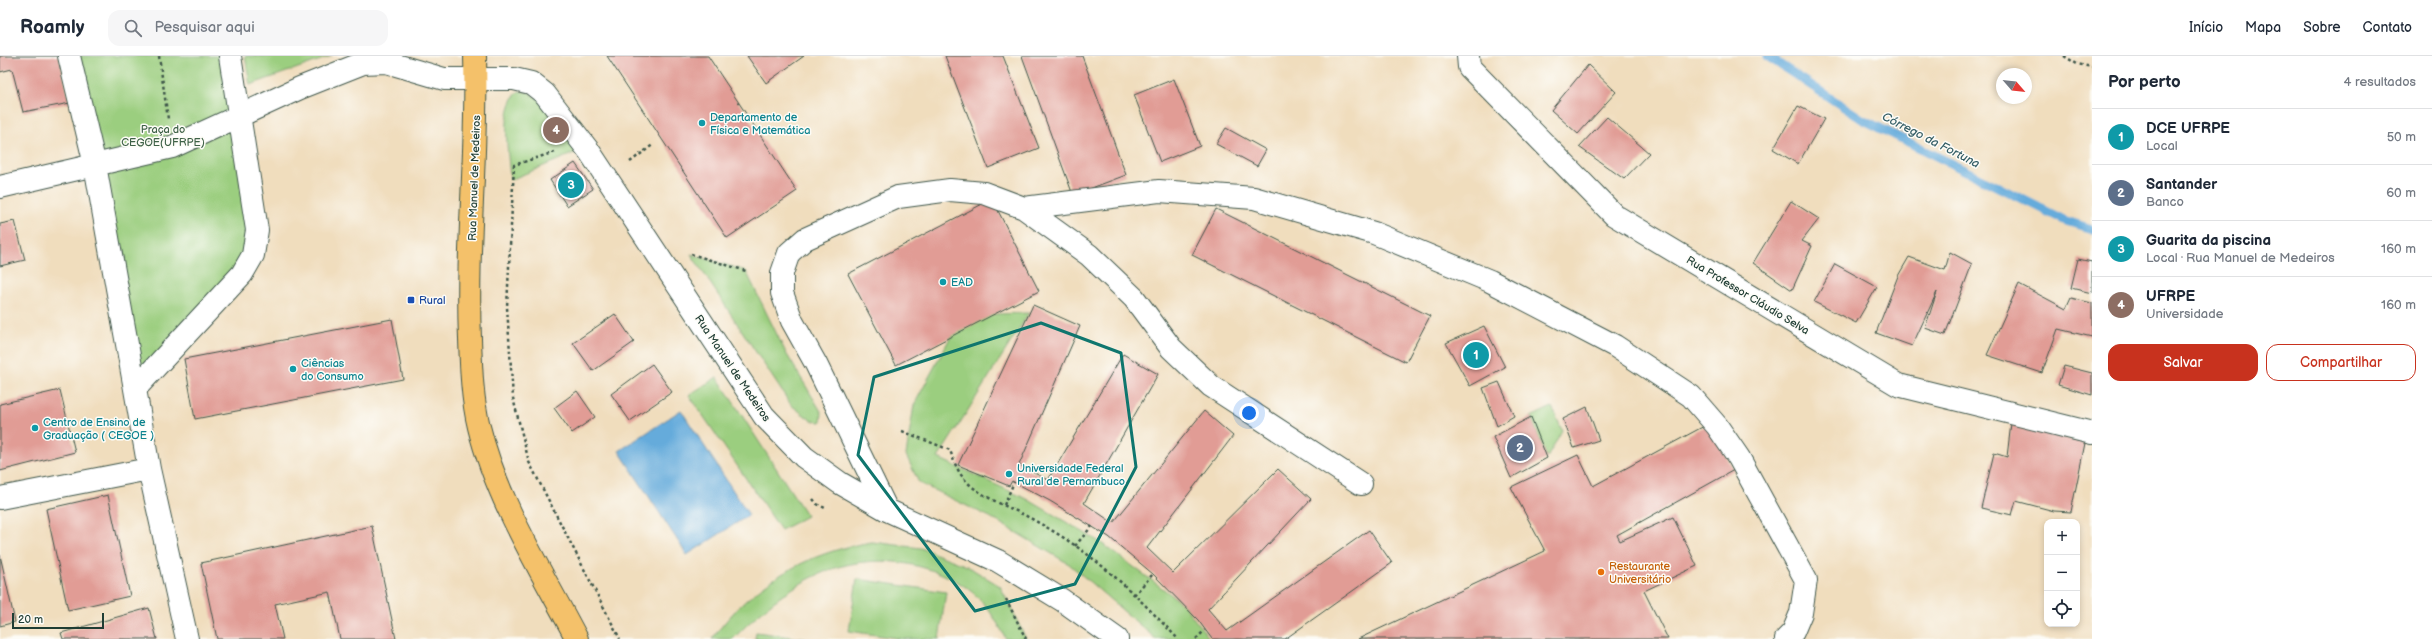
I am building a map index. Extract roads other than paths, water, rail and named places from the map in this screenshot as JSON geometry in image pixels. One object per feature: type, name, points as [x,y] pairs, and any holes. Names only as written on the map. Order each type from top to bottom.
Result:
[{"type":"main road","name":"Rua Manuel de Medeiros","points":[[475,56],[475,166],[469,303],[471,361],[478,426],[498,487],[577,639]]},
{"type":"street","points":[[69,56],[95,165],[149,469],[187,639]]},
{"type":"street","points":[[135,389],[242,274],[253,255],[257,230],[230,56]]},
{"type":"street","name":"Rua Professor Cláudio Selva","points":[[1468,56],[1469,67],[1614,215],[1898,385],[2092,433]]},
{"type":"street","points":[[0,187],[172,147],[240,114],[363,63],[386,62],[444,79],[476,78]]},
{"type":"street","name":"Rua Manuel de Medeiros","points":[[476,78],[514,79],[531,83],[545,94],[589,151],[764,416],[804,457],[840,482],[887,510],[998,561],[1062,600],[1117,639]]},
{"type":"street","points":[[887,510],[816,364],[792,321],[782,293],[782,273],[790,253],[805,239],[898,197],[950,190],[984,193],[1024,208],[1089,254],[1134,298],[1171,348],[1211,386],[1361,484]]},
{"type":"street","points":[[1024,208],[1158,191],[1254,198],[1374,232],[1490,281],[1615,346],[1691,396],[1717,426],[1739,458],[1806,580],[1801,613],[1793,632],[1786,639]]},
{"type":"street","points":[[0,498],[149,469]]},
{"type":"water","points":[[681,410],[749,515],[687,555],[619,451]]},
{"type":"waterway","name":"Córrego da Fortuna","points":[[1767,56],[1862,119],[2066,221],[2092,229]]},
{"type":"place","name":"Departamento de Física e Matemática","points":[[702,123]]},
{"type":"place","name":"UFRPE","points":[[556,130]]},
{"type":"place","name":"Guarita da piscina","points":[[571,185]]},
{"type":"place","name":"EAD","points":[[943,282]]},
{"type":"place","name":"Rural","points":[[411,300]]},
{"type":"place","name":"DCE UFRPE","points":[[1476,355]]},
{"type":"place","name":"Ciências do Consumo","points":[[293,369]]},
{"type":"place","name":"Centro de Ensino de Graduação ( CEGOE )","points":[[35,428]]},
{"type":"place","name":"Santander","points":[[1520,448]]},
{"type":"place","name":"Universidade Federal Rural de Pernambuco","points":[[1009,474]]},
{"type":"place","name":"Restaurante Universitário","points":[[1601,572]]},
{"type":"park label","name":"Praça do CEGOE(UFRPE)","points":[[163,135]]}]
